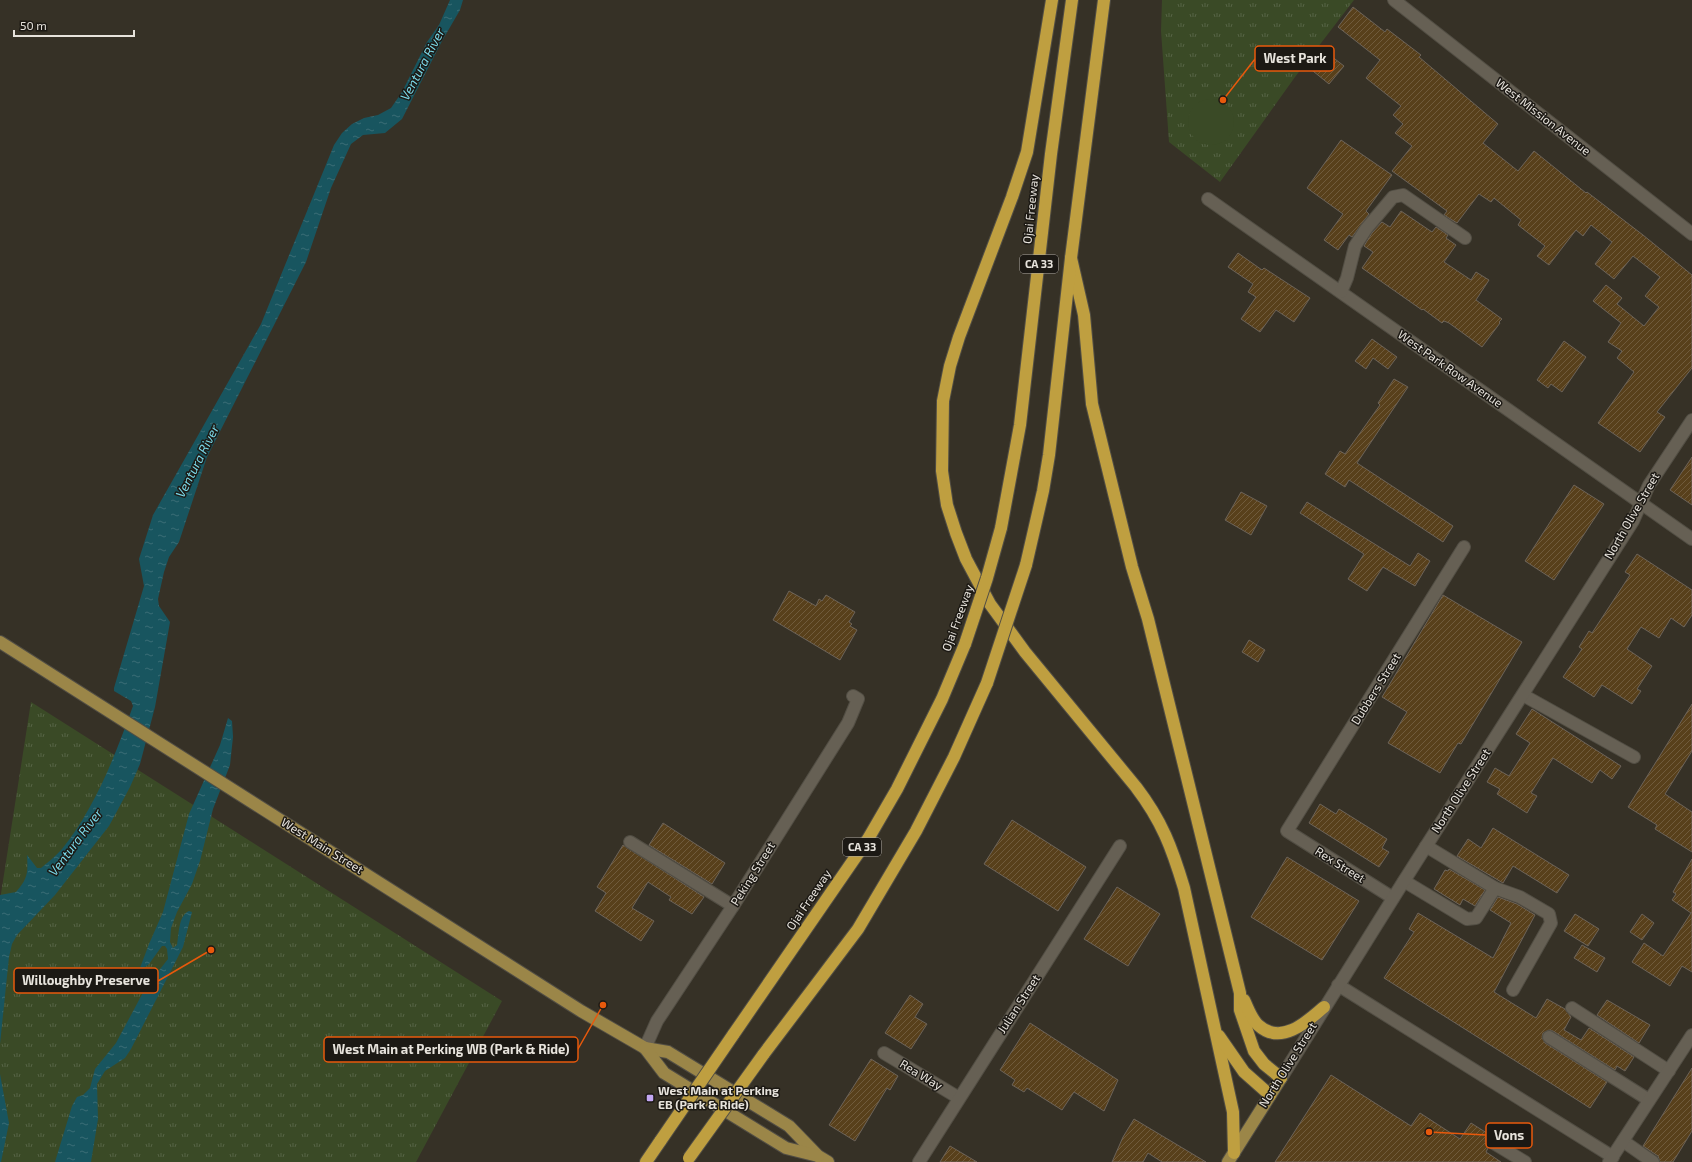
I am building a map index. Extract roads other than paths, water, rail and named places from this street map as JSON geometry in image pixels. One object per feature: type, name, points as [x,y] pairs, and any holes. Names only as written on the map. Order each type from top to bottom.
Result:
[{"type":"highway","points":[[1052,0],[1027,152],[1012,197],[959,337],[950,366],[943,401],[942,471],[947,505],[966,559],[990,604],[1025,652],[1136,787],[1152,808],[1164,830],[1176,859],[1184,888],[1214,1028],[1234,1112],[1231,1158]]},
{"type":"highway","name":"Ojai Freeway","points":[[646,1162],[868,839],[897,789],[942,699],[965,644],[988,578],[1001,528],[1020,424],[1051,154],[1072,0]]},
{"type":"highway","name":"CA 33","points":[[687,1160],[763,1055],[858,929],[916,831],[954,757],[987,682],[1026,565],[1043,491],[1049,455],[1071,258],[1104,0]]},
{"type":"highway","points":[[1071,258],[1084,315],[1092,404],[1132,567],[1148,619],[1240,994],[1258,1025],[1275,1032],[1284,1033],[1304,1025],[1324,1007]]},
{"type":"highway","points":[[1240,994],[1240,1010],[1254,1051],[1264,1064],[1281,1078]]},
{"type":"highway","points":[[1214,1028],[1244,1072],[1270,1095]]},
{"type":"main road","name":"West Main Street","points":[[0,642],[566,1001],[645,1048],[668,1052],[789,1126],[823,1159]]},
{"type":"main road","name":"West Main Street","points":[[645,1048],[664,1073],[786,1148],[823,1159]]},
{"type":"main road","name":"North Olive Street","points":[[1231,1158],[1281,1078]]},
{"type":"street","name":"West Mission Avenue","points":[[1394,0],[1692,234]]},
{"type":"street","points":[[1341,292],[1347,278],[1355,246],[1366,229],[1393,197],[1403,195],[1465,238]]},
{"type":"street","name":"West Park Row Avenue","points":[[1208,199],[1692,539]]},
{"type":"street","name":"North Olive Street","points":[[1281,1078],[1324,1007],[1633,521],[1649,485],[1692,420]]},
{"type":"street","name":"Dubbers Street","points":[[1287,831],[1464,547]]},
{"type":"street","points":[[1523,695],[1634,757]]},
{"type":"street","name":"Peking Street","points":[[645,1048],[657,1022],[733,906],[848,723],[856,697]]},
{"type":"street","name":"Rex Street","points":[[1287,831],[1393,898]]},
{"type":"street","points":[[630,842],[733,906]]},
{"type":"street","name":"Julian Street","points":[[919,1162],[1120,846]]},
{"type":"street","points":[[1426,846],[1495,888],[1520,897],[1549,914],[1551,923],[1513,990]]},
{"type":"street","points":[[1404,881],[1467,919],[1476,918],[1495,888]]},
{"type":"street","points":[[1338,985],[1611,1159],[1692,1035]]},
{"type":"street","points":[[1572,1008],[1669,1071]]},
{"type":"street","points":[[1549,1037],[1650,1100]]},
{"type":"street","name":"Rea Way","points":[[884,1053],[959,1098]]},
{"type":"street","points":[[1623,1141],[1653,1162]]},
{"type":"street","points":[[1492,1142],[1525,1162]]},
{"type":"water","name":"Ventura River","points":[[450,0],[463,0],[460,10],[442,41],[402,119],[385,133],[363,135],[351,144],[331,188],[306,262],[207,457],[179,542],[169,557],[158,599],[159,606],[170,622],[155,707],[140,764],[130,787],[109,826],[55,895],[17,935],[12,944],[9,957],[0,1044],[0,895],[16,892],[23,883],[27,871],[27,855],[37,868],[41,868],[55,857],[62,849],[74,833],[94,799],[119,744],[133,706],[131,701],[114,691],[114,688],[144,586],[139,559],[153,515],[261,324],[334,145],[342,133],[352,124],[364,118],[378,115],[391,108],[402,92],[427,42],[439,25]]},
{"type":"water","points":[[228,718],[232,721],[233,737],[230,765],[213,809],[200,861],[192,884],[177,912],[171,928],[170,942],[173,948],[177,945],[181,921],[185,913],[189,911],[192,912],[183,947],[131,1049],[125,1058],[105,1071],[97,1084],[98,1119],[91,1162],[55,1162],[72,1106],[77,1097],[83,1095],[90,1088],[95,1069],[116,1043],[146,987],[168,959],[167,949],[165,946],[162,946],[149,964],[142,969],[140,968],[163,912],[189,814],[220,745]]},
{"type":"water","points":[[0,1074],[9,1123],[1,1162],[0,1162]]},
{"type":"place","name":"West Park","points":[[1223,100]]},
{"type":"place","name":"Willoughby Preserve","points":[[211,950]]},
{"type":"place","name":"West Main at Perking WB (Park & Ride)","points":[[603,1005]]},
{"type":"place","name":"West Main at Perking EB (Park & Ride)","points":[[650,1098]]},
{"type":"place","name":"Vons","points":[[1429,1132]]}]
